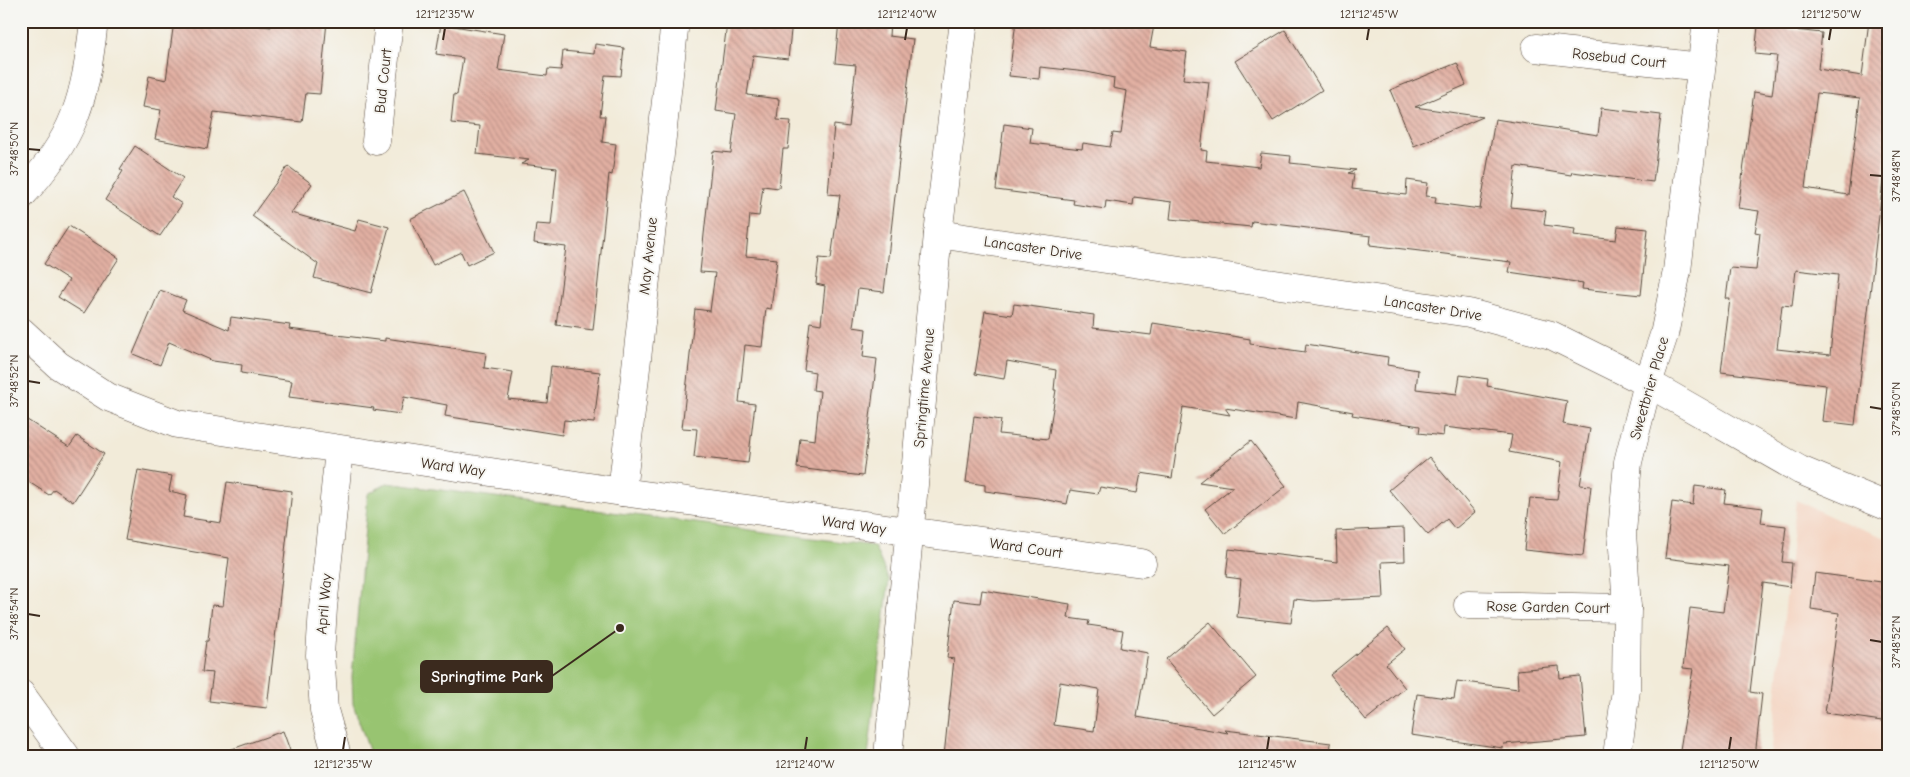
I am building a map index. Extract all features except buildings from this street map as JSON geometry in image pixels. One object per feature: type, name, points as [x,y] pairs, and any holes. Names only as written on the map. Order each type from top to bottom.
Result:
[{"type":"main road","points":[[21,196],[58,151],[76,115],[88,77],[94,21]]},
{"type":"main road","name":"Bud Court","points":[[376,141],[389,21]]},
{"type":"main road","name":"May Avenue","points":[[622,492],[675,21]]},
{"type":"main road","name":"Springtime Avenue","points":[[888,756],[911,533],[938,234],[964,21]]},
{"type":"main road","name":"Sweetbrier Place","points":[[1617,756],[1626,690],[1628,608],[1622,533],[1627,471],[1648,383],[1664,334],[1677,271],[1706,21]]},
{"type":"main road","name":"Rosebud Court","points":[[1536,48],[1701,67]]},
{"type":"main road","name":"Lancaster Drive","points":[[938,234],[1469,313],[1551,336],[1648,383],[1800,470],[1889,507]]},
{"type":"main road","name":"Ward Way","points":[[21,331],[58,365],[108,397],[177,424],[339,450],[911,533]]},
{"type":"main road","name":"April Way","points":[[337,756],[324,710],[320,655],[339,450]]},
{"type":"main road","name":"Ward Court","points":[[911,533],[1142,564]]},
{"type":"main road","name":"Rose Garden Court","points":[[1468,605],[1628,608]]},
{"type":"main road","points":[[21,694],[66,756]]},
{"type":"shaded area","points":[[1796,500],[1838,520],[1889,539],[1889,756],[1770,756]]},
{"type":"green space","points":[[387,483],[874,546],[889,580],[868,756],[371,756],[353,704],[352,677],[368,494]]},
{"type":"place","name":"Springtime Park","points":[[620,628]]}]
